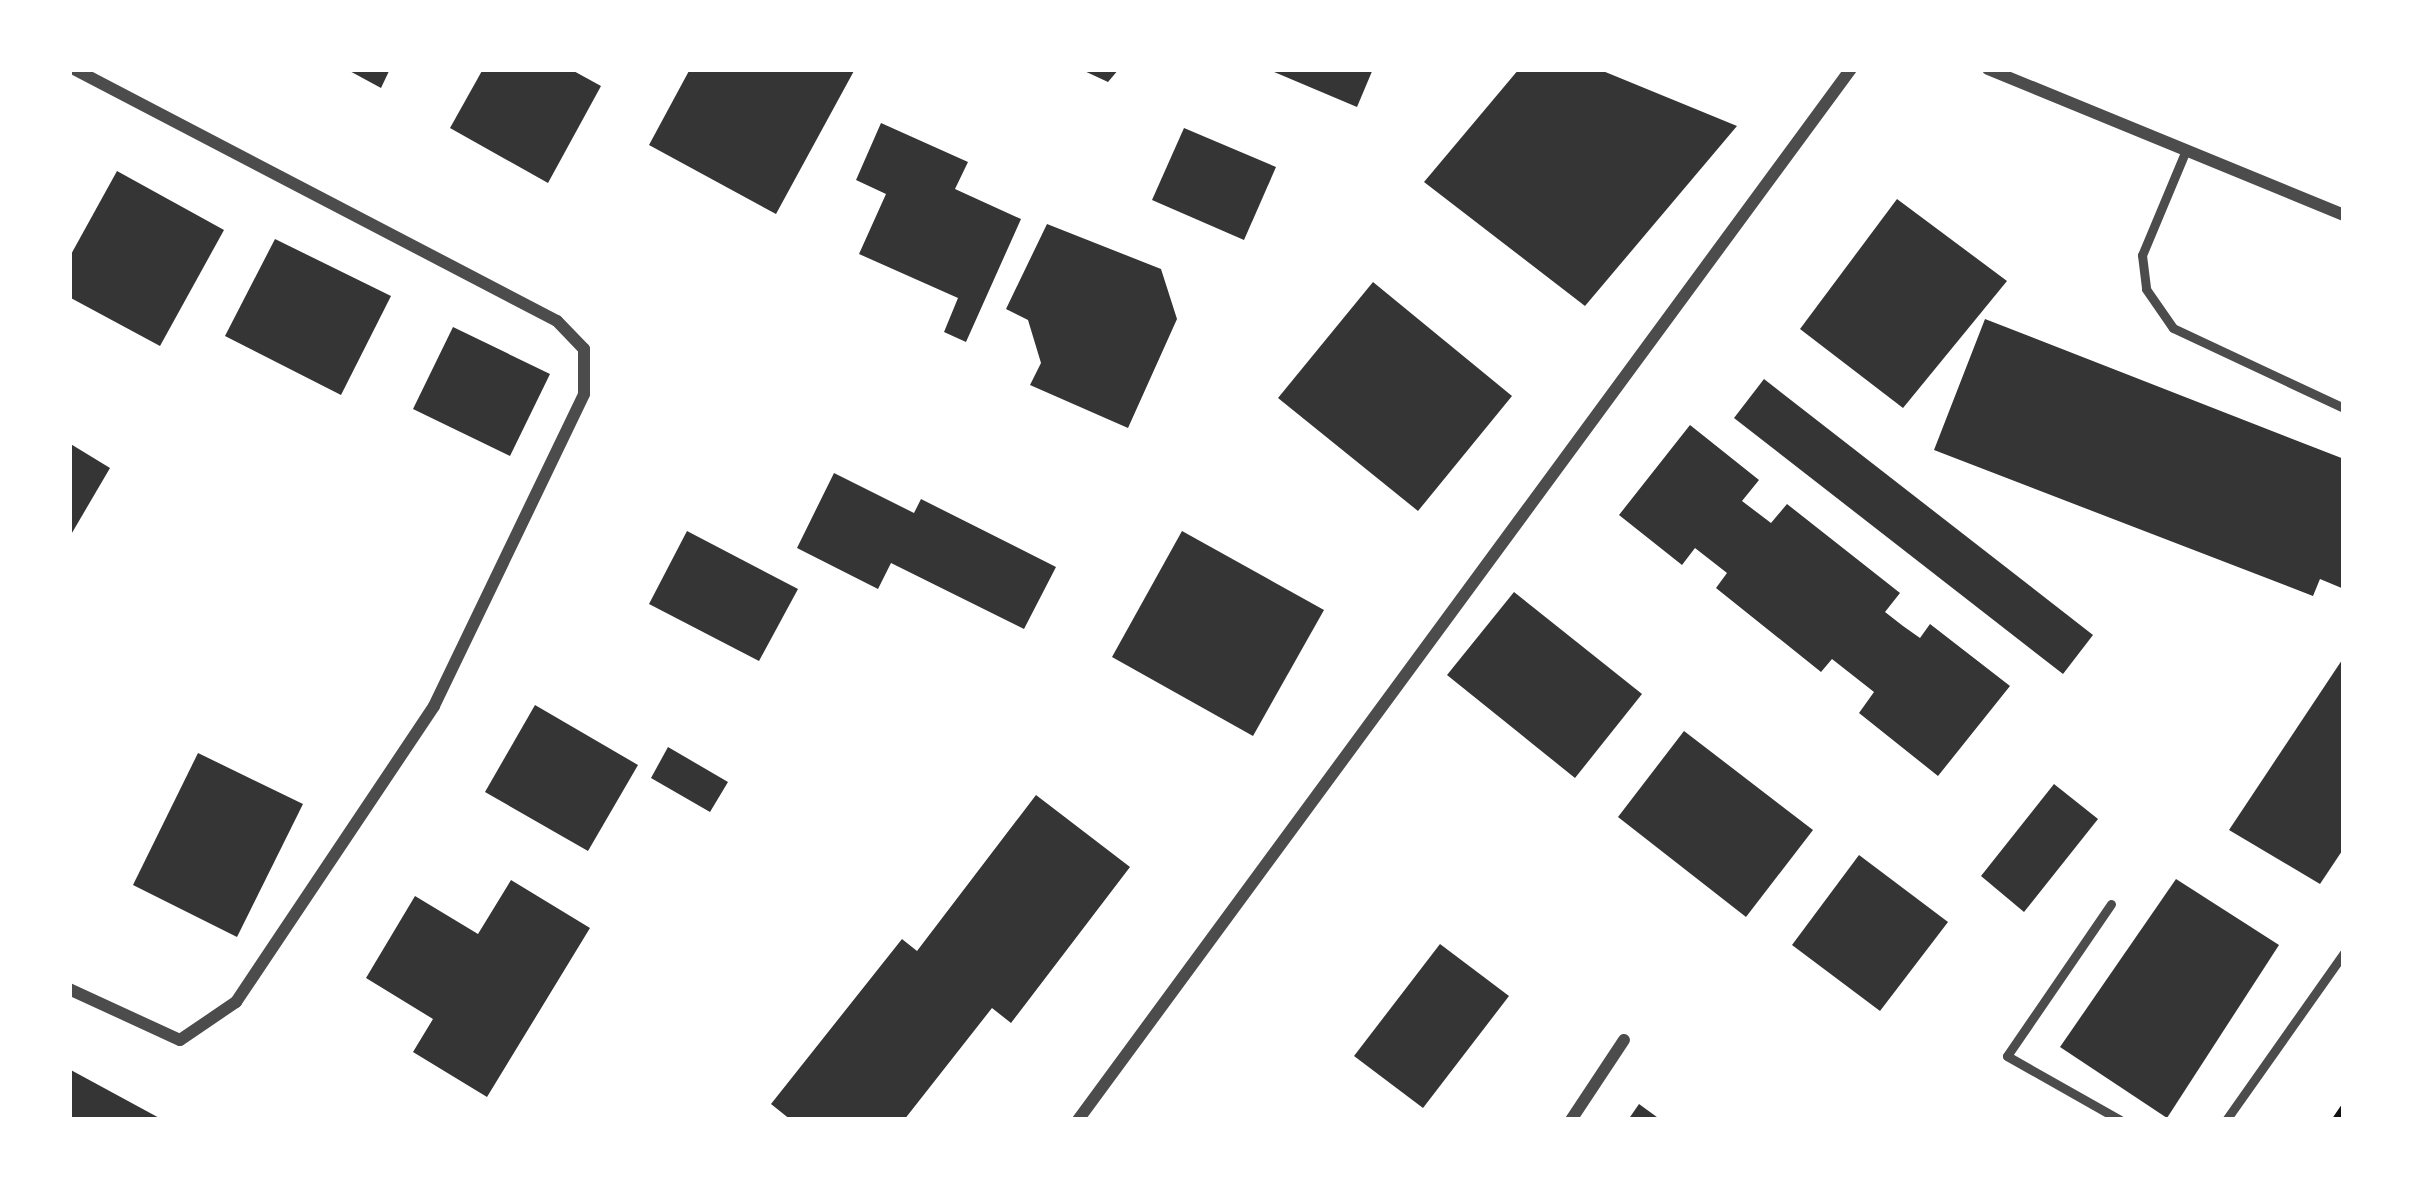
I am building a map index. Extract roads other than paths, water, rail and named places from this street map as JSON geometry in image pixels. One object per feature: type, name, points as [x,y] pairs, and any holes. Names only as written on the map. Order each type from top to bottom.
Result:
[{"type":"street","points":[[69,989],[180,1040],[236,1003],[434,706],[584,394],[584,349],[557,321],[74,69]]},
{"type":"street","points":[[1078,1120],[1850,69]]},
{"type":"street","points":[[1988,69],[2344,215]]},
{"type":"street","points":[[1571,1120],[1624,1040]]},
{"type":"lane","points":[[2186,150],[2142,254],[2146,289],[2173,328],[2344,408]]},
{"type":"lane","points":[[2111,904],[2007,1055],[2120,1120]]},
{"type":"lane","points":[[2226,1120],[2344,952]]}]
